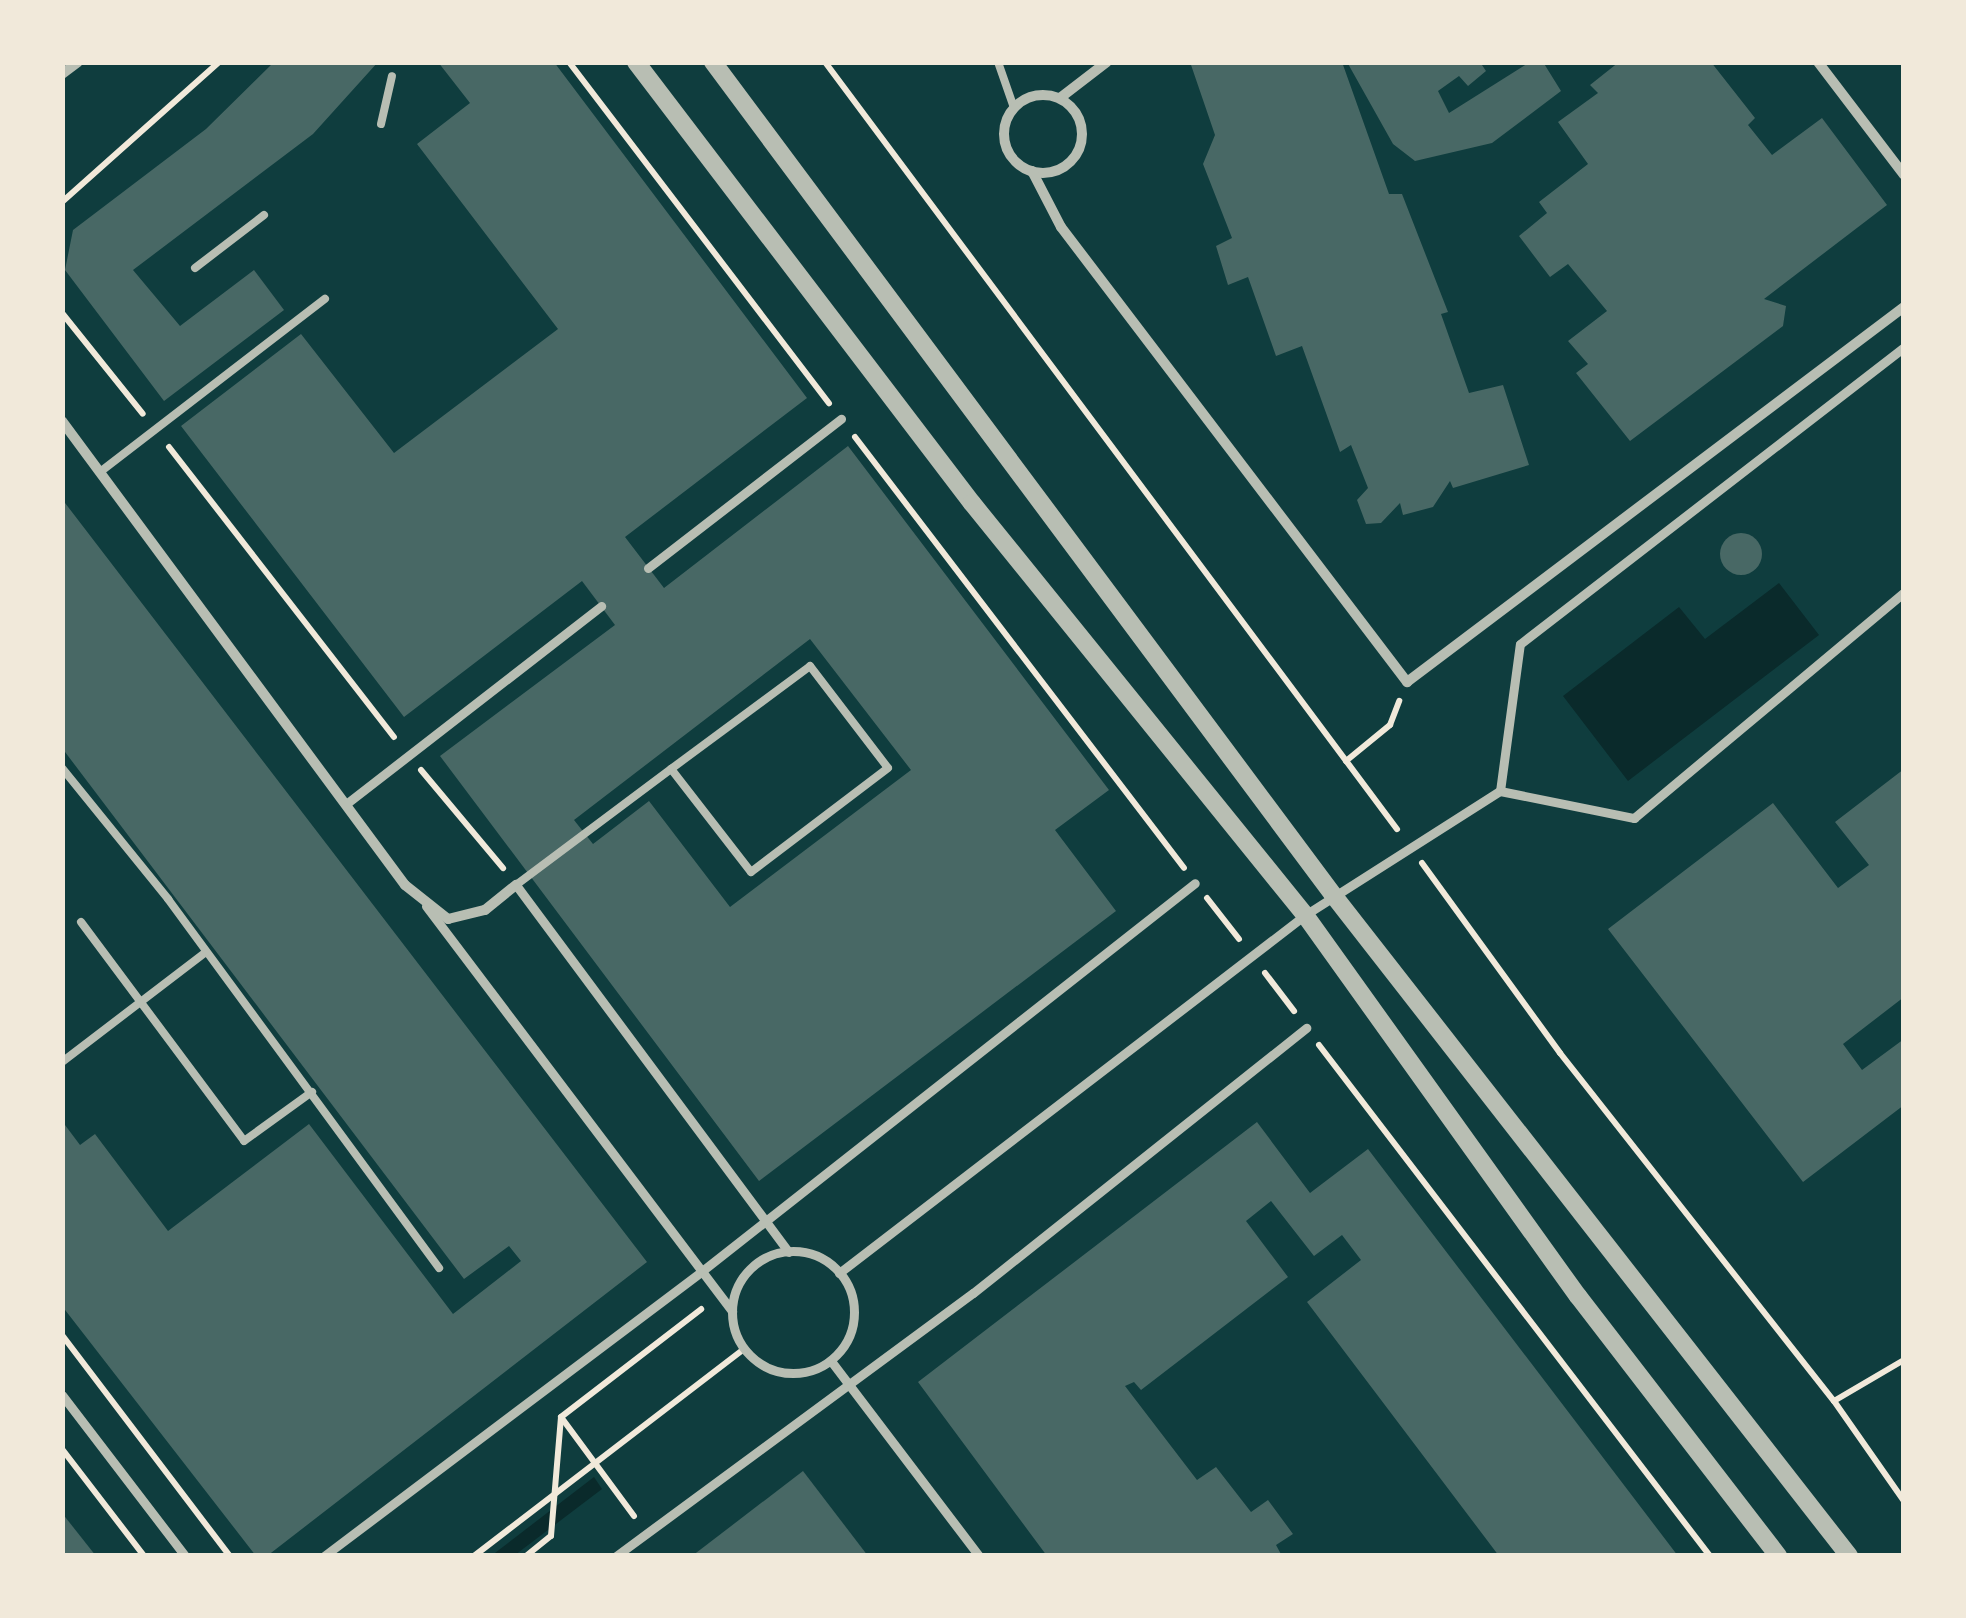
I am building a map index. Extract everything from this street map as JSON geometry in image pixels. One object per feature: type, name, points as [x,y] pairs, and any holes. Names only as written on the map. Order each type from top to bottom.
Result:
[{"type":"street","points":[[62,74],[78,62]]},
{"type":"street","points":[[636,62],[972,502],[1305,916],[1578,1296],[1778,1556]]},
{"type":"street","points":[[713,62],[1334,896],[1849,1556]]},
{"type":"street","points":[[1060,98],[1107,62]]},
{"type":"street","points":[[1818,62],[1904,175]]},
{"type":"street","points":[[1032,172],[1069,164],[1082,142],[1079,116],[1060,98],[1036,95],[1014,108],[1005,145],[1032,172],[1061,227],[1407,682],[1904,307]]},
{"type":"street","points":[[1500,790],[1520,644],[1904,347]]},
{"type":"street","points":[[648,568],[841,418]]},
{"type":"street","points":[[62,422],[346,804],[702,1270],[732,1311],[744,1349],[767,1368],[788,1374],[830,1361],[854,1324],[854,1302],[839,1273],[815,1255],[789,1252],[756,1264],[742,1278],[732,1311]]},
{"type":"street","points":[[839,1273],[1305,916],[1410,847],[1500,790],[1634,818],[1904,592]]},
{"type":"street","points":[[346,804],[601,606]]},
{"type":"street","points":[[324,1556],[767,1221],[1196,882]]},
{"type":"street","points":[[426,906],[448,920],[467,918],[516,885],[789,1252]]},
{"type":"street","points":[[616,1556],[972,1293],[1306,1028]]},
{"type":"street","points":[[830,1361],[979,1556]]},
{"type":"street","points":[[62,1396],[186,1556]]},
{"type":"lane","points":[[998,62],[1014,108]]},
{"type":"lane","points":[[381,124],[392,76]]},
{"type":"lane","points":[[195,268],[264,215]]},
{"type":"lane","points":[[100,472],[325,299]]},
{"type":"lane","points":[[516,885],[671,769],[810,666],[888,768],[751,872],[671,769]]},
{"type":"lane","points":[[62,768],[312,1092],[440,1268]]},
{"type":"lane","points":[[81,922],[244,1142],[312,1092]]},
{"type":"lane","points":[[62,1062],[206,952]]},
{"type":"path","points":[[62,202],[218,62]]},
{"type":"path","points":[[825,62],[1560,1054],[1834,1401],[1904,1500]]},
{"type":"path","points":[[62,313],[408,756],[516,885]]},
{"type":"path","points":[[1346,761],[1390,725],[1407,682]]},
{"type":"path","points":[[1253,957],[1710,1556]]},
{"type":"path","points":[[526,1556],[551,1536],[561,1417],[720,1295]]},
{"type":"path","points":[[62,1335],[230,1556]]},
{"type":"path","points":[[474,1556],[744,1349]]},
{"type":"path","points":[[1834,1401],[1904,1360]]},
{"type":"path","points":[[542,1392],[646,1533]]},
{"type":"path","points":[[62,1449],[144,1556]]},
{"type":"water","points":[[1779,583],[1819,635],[1628,781],[1563,696],[1679,607],[1705,639]]},
{"type":"water","points":[[594,1477],[602,1489],[515,1555],[491,1556]]},
{"type":"building","points":[[274,62],[378,62],[313,134],[133,270],[180,326],[254,270],[284,310],[164,401],[65,270],[73,230],[206,129]]},
{"type":"building","points":[[438,62],[554,62],[807,398],[625,537],[664,588],[848,446],[1109,790],[1055,830],[1116,911],[759,1181],[440,756],[615,625],[582,581],[404,717],[181,426],[301,334],[394,453],[558,329],[417,144],[470,103]],"holes":[[[810,639],[911,770],[730,907],[649,801],[593,844],[574,820]]]},
{"type":"building","points":[[1190,62],[1342,62],[1389,194],[1402,194],[1448,312],[1441,314],[1469,393],[1503,385],[1529,465],[1453,488],[1450,481],[1433,507],[1403,515],[1400,503],[1381,523],[1366,524],[1357,500],[1368,488],[1351,445],[1340,452],[1302,346],[1276,356],[1248,277],[1228,285],[1216,246],[1232,238],[1203,164],[1215,135]]},
{"type":"building","points":[[1347,62],[1480,62],[1486,71],[1468,86],[1459,76],[1438,91],[1449,113],[1530,62],[1543,62],[1561,91],[1492,143],[1415,161],[1393,144]]},
{"type":"building","points":[[1619,62],[1711,62],[1755,118],[1748,125],[1772,155],[1822,118],[1887,205],[1764,299],[1786,306],[1783,326],[1630,441],[1576,373],[1588,364],[1568,341],[1607,311],[1568,264],[1550,277],[1519,236],[1547,213],[1539,202],[1588,164],[1558,122],[1598,93],[1590,85]]},
{"type":"building","points":[[62,499],[647,1262],[267,1556],[256,1556],[62,1306],[62,1121],[80,1145],[95,1134],[168,1231],[309,1124],[453,1314],[521,1261],[509,1246],[464,1279],[62,748]]},
{"type":"building","points":[[1741,533],[1756,539],[1762,554],[1756,569],[1741,575],[1726,569],[1720,554],[1726,539]]},
{"type":"building","points":[[1904,769],[1904,997],[1843,1044],[1862,1070],[1904,1039],[1904,1105],[1803,1182],[1608,929],[1773,803],[1838,888],[1869,865],[1835,822]]},
{"type":"building","points":[[1257,1122],[1310,1193],[1368,1149],[1678,1556],[1499,1556],[1307,1302],[1361,1260],[1342,1235],[1314,1256],[1271,1201],[1246,1221],[1288,1277],[1141,1390],[1134,1382],[1125,1386],[1197,1480],[1216,1467],[1251,1512],[1268,1500],[1293,1534],[1276,1545],[1282,1556],[1047,1556],[918,1382]]},
{"type":"building","points":[[803,1471],[868,1556],[692,1556]]},
{"type":"building","points":[[62,1513],[96,1556],[62,1556]]}]
